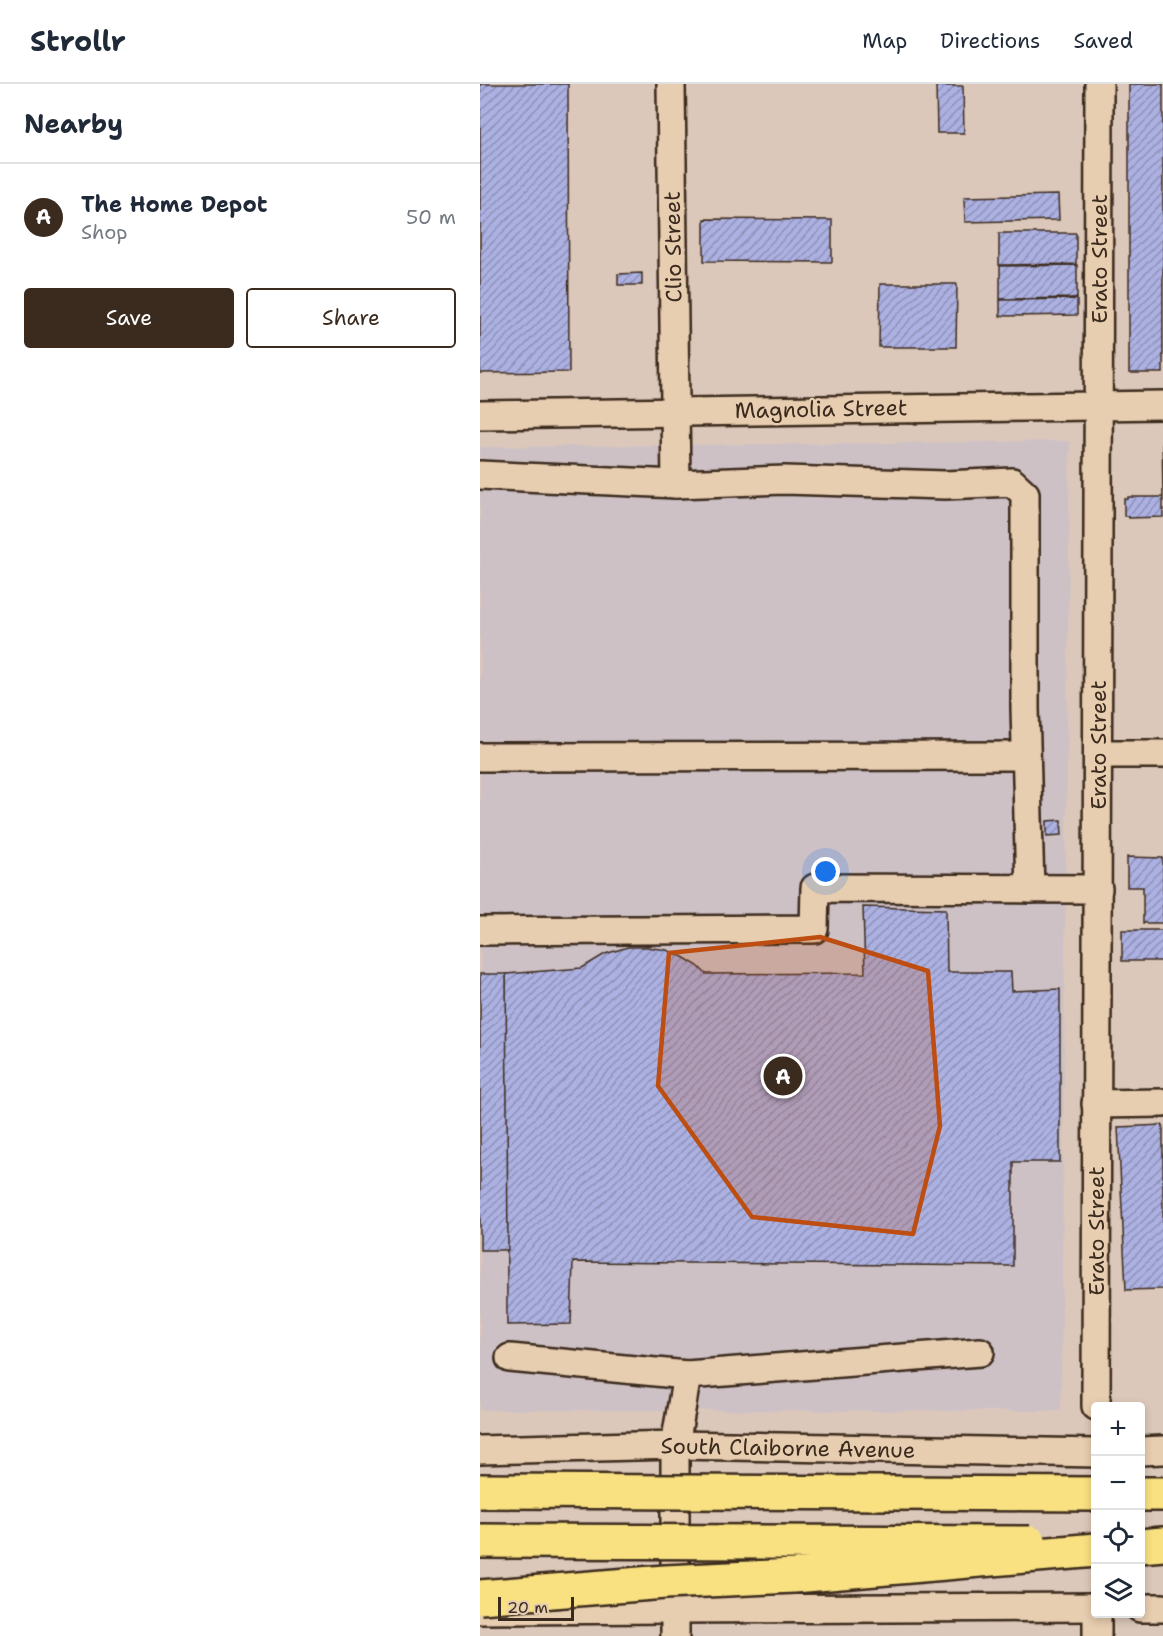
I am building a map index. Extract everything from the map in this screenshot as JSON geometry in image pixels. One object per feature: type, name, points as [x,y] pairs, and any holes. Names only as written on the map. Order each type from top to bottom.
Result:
[{"type":"main road","name":"South Claiborne Avenue","points":[[480,1491],[1091,1494]]},
{"type":"main road","points":[[1145,1494],[1163,1494]]},
{"type":"main road","points":[[480,1541],[1091,1543]]},
{"type":"main road","points":[[1145,1545],[1163,1544]]},
{"type":"main road","points":[[480,1597],[665,1582],[794,1576],[1091,1550]]},
{"type":"street","name":"Clio Street","points":[[671,84],[676,484]]},
{"type":"street","name":"Erato Street","points":[[1096,1402],[1099,84]]},
{"type":"street","name":"Magnolia Street","points":[[480,415],[1163,405]]},
{"type":"street","points":[[480,475],[676,484],[785,480],[945,485],[1012,482],[1025,494],[1026,756],[1030,889]]},
{"type":"street","points":[[1098,754],[1163,754]]},
{"type":"street","points":[[480,756],[1026,756]]},
{"type":"street","points":[[480,931],[814,929],[815,888],[1098,889]]},
{"type":"street","points":[[1096,1104],[1163,1103]]},
{"type":"street","points":[[510,1359],[687,1375],[980,1352]]},
{"type":"street","points":[[675,1623],[675,1445],[687,1375]]},
{"type":"street","name":"South Claiborne Avenue","points":[[480,1450],[675,1445],[1091,1453]]},
{"type":"street","points":[[1145,1451],[1163,1450]]},
{"type":"street","points":[[480,1611],[675,1623],[1091,1607]]},
{"type":"street","points":[[1145,1608],[1163,1608]]},
{"type":"street","points":[[1096,1636],[1097,1618]]},
{"type":"highlighted area","points":[[820,937],[928,971],[940,1126],[913,1234],[752,1217],[658,1086],[669,953]]},
{"type":"shaded area","points":[[1070,441],[1061,1411],[480,1410],[480,447]]},
{"type":"building","points":[[480,84],[568,84],[569,372],[480,373]]},
{"type":"building","points":[[1129,84],[1163,84],[1163,373],[1129,373]]},
{"type":"building","points":[[936,86],[963,86],[964,133],[937,133]]},
{"type":"building","points":[[1058,195],[1059,220],[965,222],[964,197]]},
{"type":"building","points":[[704,219],[832,220],[832,262],[704,261]]},
{"type":"building","points":[[999,233],[1076,233],[1076,264],[999,265]]},
{"type":"building","points":[[1077,265],[1077,298],[1000,299],[1000,266]]},
{"type":"building","points":[[642,273],[642,285],[618,285],[618,274]]},
{"type":"building","points":[[880,284],[957,284],[956,347],[879,347]]},
{"type":"building","points":[[1077,299],[1077,315],[1000,316],[1000,300]]},
{"type":"building","points":[[1162,432],[1163,432],[1163,497]]},
{"type":"building","points":[[1128,497],[1163,497],[1163,517],[1128,518],[1124,516],[1124,499]]},
{"type":"building","points":[[1061,820],[1062,835],[1047,836],[1047,821]]},
{"type":"building","points":[[1127,857],[1163,858],[1163,923],[1143,923],[1143,887],[1127,887]]},
{"type":"building","points":[[863,907],[946,909],[947,972],[1011,972],[1012,991],[1060,989],[1060,1162],[1013,1162],[1013,1266],[573,1262],[571,1324],[507,1325],[506,974],[582,968],[605,954],[628,947],[667,950],[698,966],[706,974],[865,973]]},
{"type":"building","points":[[1122,930],[1163,930],[1163,961],[1122,961]]},
{"type":"building","points":[[480,974],[506,974],[508,1250],[480,1250]]},
{"type":"building","points":[[1163,1125],[1163,1289],[1126,1290],[1118,1127]]},
{"type":"place","name":"The Home Depot","points":[[783,1076]]}]
